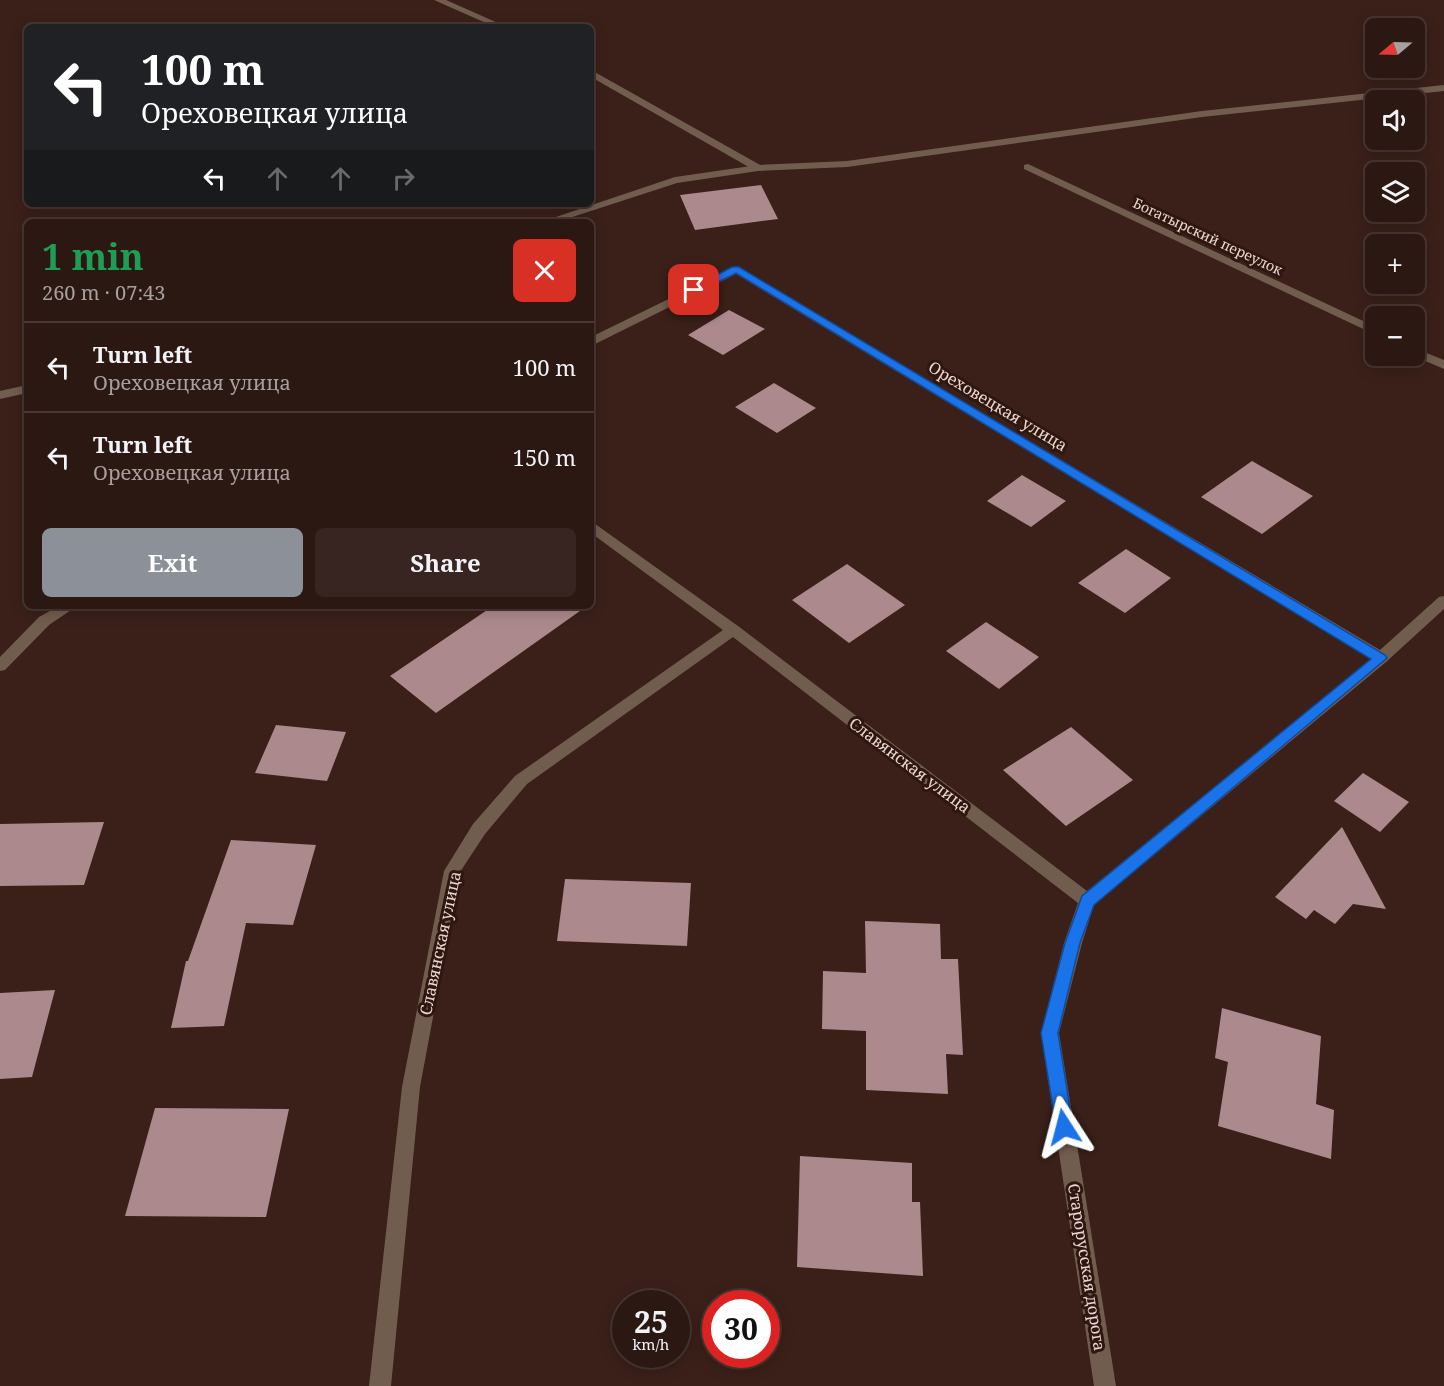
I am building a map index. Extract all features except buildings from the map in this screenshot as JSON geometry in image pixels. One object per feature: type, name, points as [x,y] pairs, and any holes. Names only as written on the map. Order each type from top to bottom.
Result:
[{"type":"street","points":[[438,0],[458,6],[497,24]]},
{"type":"street","points":[[594,76],[758,168]]},
{"type":"street","points":[[594,206],[675,180],[758,168],[847,164],[1202,114],[1444,88]]},
{"type":"street","name":"Богатырский переулок","points":[[1028,166],[1365,327]]},
{"type":"street","points":[[555,219],[592,207]]},
{"type":"street","name":"Ореховецкая улица","points":[[594,340],[736,269],[1381,658]]},
{"type":"street","points":[[1425,356],[1444,365]]},
{"type":"street","points":[[0,395],[24,390]]},
{"type":"street","name":"Славянская улица","points":[[594,528],[733,630],[1088,901]]},
{"type":"street","name":"Старорусская дорога","points":[[1106,1386],[1050,1033],[1072,943],[1088,901],[1381,658],[1444,601]]},
{"type":"street","points":[[0,666],[44,621],[65,609]]},
{"type":"street","name":"Славянская улица","points":[[380,1386],[411,1087],[452,872],[479,829],[521,780],[733,630]]},
{"type":"route","points":[[694,290],[736,269],[1381,658],[1088,901],[1072,943],[1050,1033],[1064,1127]]}]
